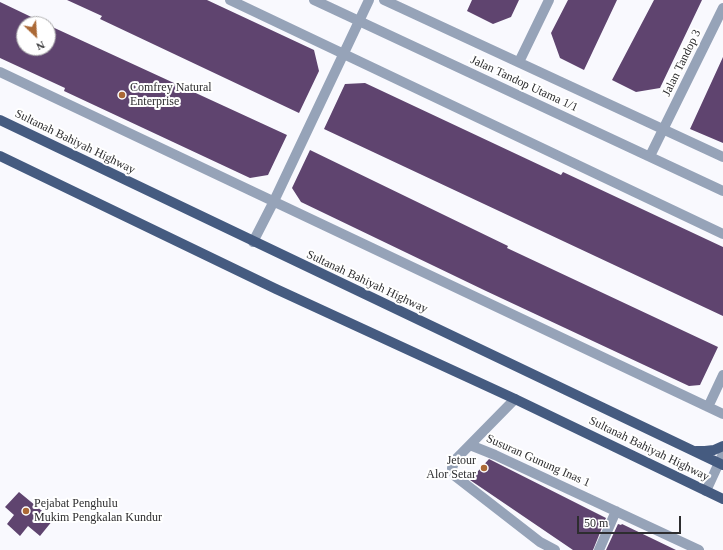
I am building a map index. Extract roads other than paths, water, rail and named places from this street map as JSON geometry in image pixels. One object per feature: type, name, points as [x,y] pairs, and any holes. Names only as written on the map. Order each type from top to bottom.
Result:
[{"type":"main road","name":"Sultanah Bahiyah Highway","points":[[0,120],[252,242],[688,449],[721,461]]},
{"type":"main road","name":"Sultanah Bahiyah Highway","points":[[0,156],[276,289],[514,399],[723,499]]},
{"type":"main road","points":[[688,449],[705,451],[723,446]]},
{"type":"street","points":[[230,0],[723,234]]},
{"type":"street","name":"Jalan Tandop Utama 1/1","points":[[314,0],[723,191]]},
{"type":"street","points":[[252,242],[274,201],[370,0]]},
{"type":"street","points":[[384,0],[723,157]]},
{"type":"street","points":[[519,62],[549,0]]},
{"type":"street","name":"Jalan Tandop 3","points":[[650,156],[723,8]]},
{"type":"street","points":[[0,72],[723,414]]},
{"type":"street","points":[[708,407],[723,375]]},
{"type":"street","points":[[470,445],[514,399]]},
{"type":"street","name":"Susuran Gunung Inas 1","points":[[555,550],[540,542],[455,476],[452,468],[453,464],[470,445],[495,455],[699,550]]},
{"type":"street","points":[[706,491],[721,461]]},
{"type":"street","points":[[599,550],[616,511]]},
{"type":"place","name":"Comfrey Natural Enterprise","points":[[122,95]]},
{"type":"place","name":"Jetour Alor Setar","points":[[484,468]]},
{"type":"place","name":"Pejabat Penghulu Mukim Pengkalan Kundur","points":[[26,511]]}]
